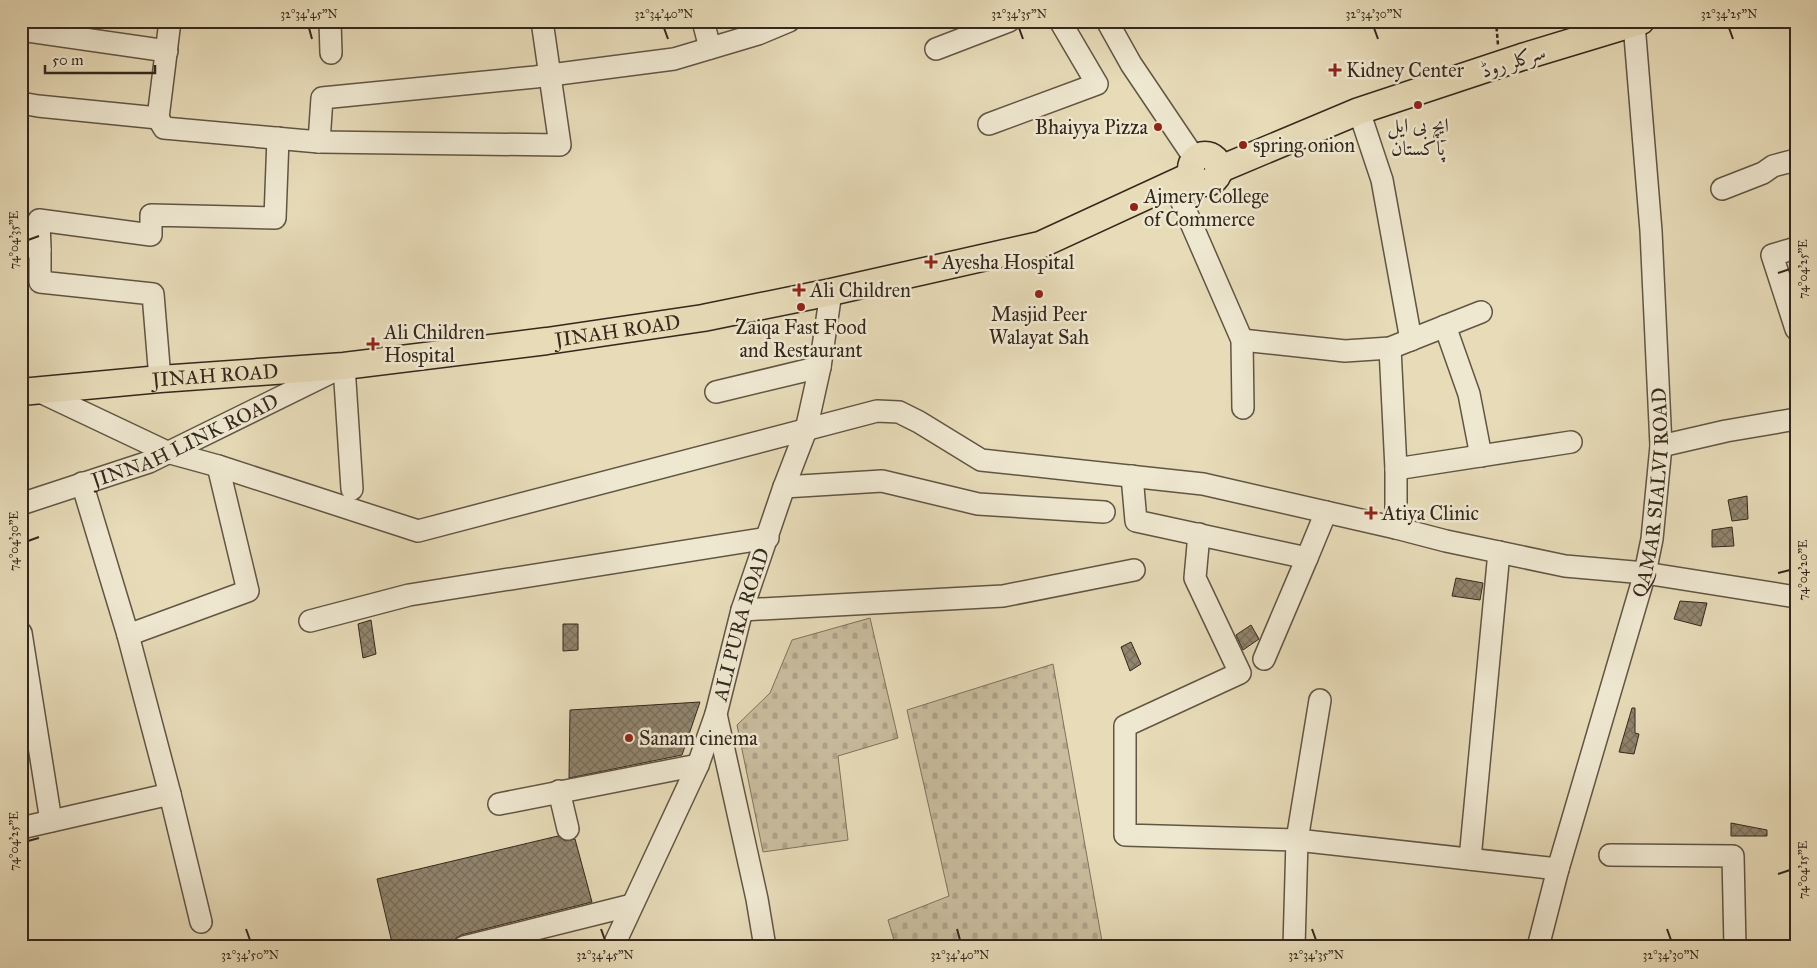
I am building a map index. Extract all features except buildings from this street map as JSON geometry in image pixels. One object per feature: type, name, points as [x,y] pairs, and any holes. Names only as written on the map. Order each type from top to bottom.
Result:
[{"type":"main road","name":"سرکلر روڈ","points":[[1187,173],[1204,155],[1215,159],[1218,170],[1359,112],[1522,57],[1638,23]]},
{"type":"main road","name":"JINAH ROAD","points":[[29,391],[160,379],[344,366],[547,341],[703,318],[831,292],[1040,245],[1187,173]]},
{"type":"street","points":[[170,21],[158,118],[164,128],[319,142],[560,145],[542,21]]},
{"type":"street","points":[[330,21],[331,53]]},
{"type":"street","points":[[702,21],[710,48]]},
{"type":"street","points":[[319,142],[322,98],[549,75],[674,59],[758,34],[789,21]]},
{"type":"street","points":[[936,49],[1009,21]]},
{"type":"street","points":[[989,124],[1096,84],[1060,21]]},
{"type":"street","points":[[1108,21],[1187,173],[1242,340],[1243,408]]},
{"type":"street","name":"QAMAR SIALVI ROAD","points":[[1538,947],[1558,869],[1645,573],[1652,539],[1661,446],[1651,231],[1638,23]]},
{"type":"street","points":[[21,30],[167,51]]},
{"type":"street","points":[[21,103],[158,118]]},
{"type":"street","points":[[1359,112],[1382,180],[1411,340]]},
{"type":"street","points":[[160,379],[153,294],[40,282],[30,247],[39,220],[151,235],[151,215],[275,218],[278,138]]},
{"type":"street","points":[[1722,189],[1763,173],[1773,166],[1796,160]]},
{"type":"street","points":[[1796,248],[1772,255],[1796,329]]},
{"type":"street","name":"ALI PURA ROAD","points":[[613,947],[698,765],[716,714],[742,610],[784,487],[806,430],[820,367],[831,292]]},
{"type":"street","points":[[1242,340],[1345,351],[1390,348],[1481,312]]},
{"type":"street","points":[[1445,326],[1468,394],[1481,456]]},
{"type":"street","points":[[1390,348],[1396,469],[1396,528]]},
{"type":"street","points":[[344,366],[352,489]]},
{"type":"street","name":"JINNAH LINK ROAD","points":[[21,504],[149,462],[344,366]]},
{"type":"street","points":[[716,392],[820,367]]},
{"type":"street","points":[[29,391],[168,452],[218,466],[418,531],[877,411],[899,412],[920,422],[981,460],[1203,484],[1446,541],[1565,566],[1645,573],[1796,597]]},
{"type":"street","points":[[1661,446],[1726,431],[1796,419]]},
{"type":"street","points":[[1396,469],[1571,442]]},
{"type":"street","points":[[128,635],[248,591],[218,466]]},
{"type":"street","points":[[1132,476],[1136,521],[1307,558]]},
{"type":"street","points":[[784,487],[882,480],[978,504],[1104,512]]},
{"type":"street","points":[[82,483],[128,635],[170,794],[201,922]]},
{"type":"street","points":[[1264,659],[1326,512]]},
{"type":"street","points":[[1198,534],[1195,578],[1240,673],[1125,726],[1124,835],[1297,840],[1558,869]]},
{"type":"street","points":[[310,621],[409,595],[768,538]]},
{"type":"street","points":[[1470,859],[1499,552]]},
{"type":"street","points":[[742,610],[1003,596],[1134,570]]},
{"type":"street","points":[[21,633],[51,821]]},
{"type":"street","points":[[1294,947],[1297,840],[1320,700]]},
{"type":"street","points":[[716,714],[757,899],[765,947]]},
{"type":"street","points":[[499,804],[698,765]]},
{"type":"street","points":[[559,792],[568,829]]},
{"type":"street","points":[[21,828],[170,794]]},
{"type":"street","points":[[1610,855],[1733,856],[1734,947]]},
{"type":"street","points":[[464,947],[632,905]]},
{"type":"green space","points":[[870,618],[898,738],[838,756],[848,840],[763,852],[737,725],[770,693],[792,640]]},
{"type":"green space","points":[[1053,664],[1103,947],[896,947],[888,920],[949,896],[907,710]]},
{"type":"place","name":"Kidney Center","points":[[1335,70]]},
{"type":"place","name":"ایچ بی ایل پاکستان","points":[[1418,105]]},
{"type":"place","name":"Bhaiyya Pizza","points":[[1158,127]]},
{"type":"place","name":"spring onion","points":[[1243,145]]},
{"type":"place","name":"Ajmery College of Commerce","points":[[1134,207]]},
{"type":"place","name":"Ayesha Hospital","points":[[931,262]]},
{"type":"place","name":"Ali Children","points":[[799,290]]},
{"type":"place","name":"Masjid Peer Walayat Sah","points":[[1039,294]]},
{"type":"place","name":"Zaiqa Fast Food and Restaurant","points":[[801,307]]},
{"type":"place","name":"Ali Children Hospital","points":[[373,344]]},
{"type":"place","name":"Atiya Clinic","points":[[1371,513]]},
{"type":"place","name":"Sanam cinema","points":[[629,738]]}]
